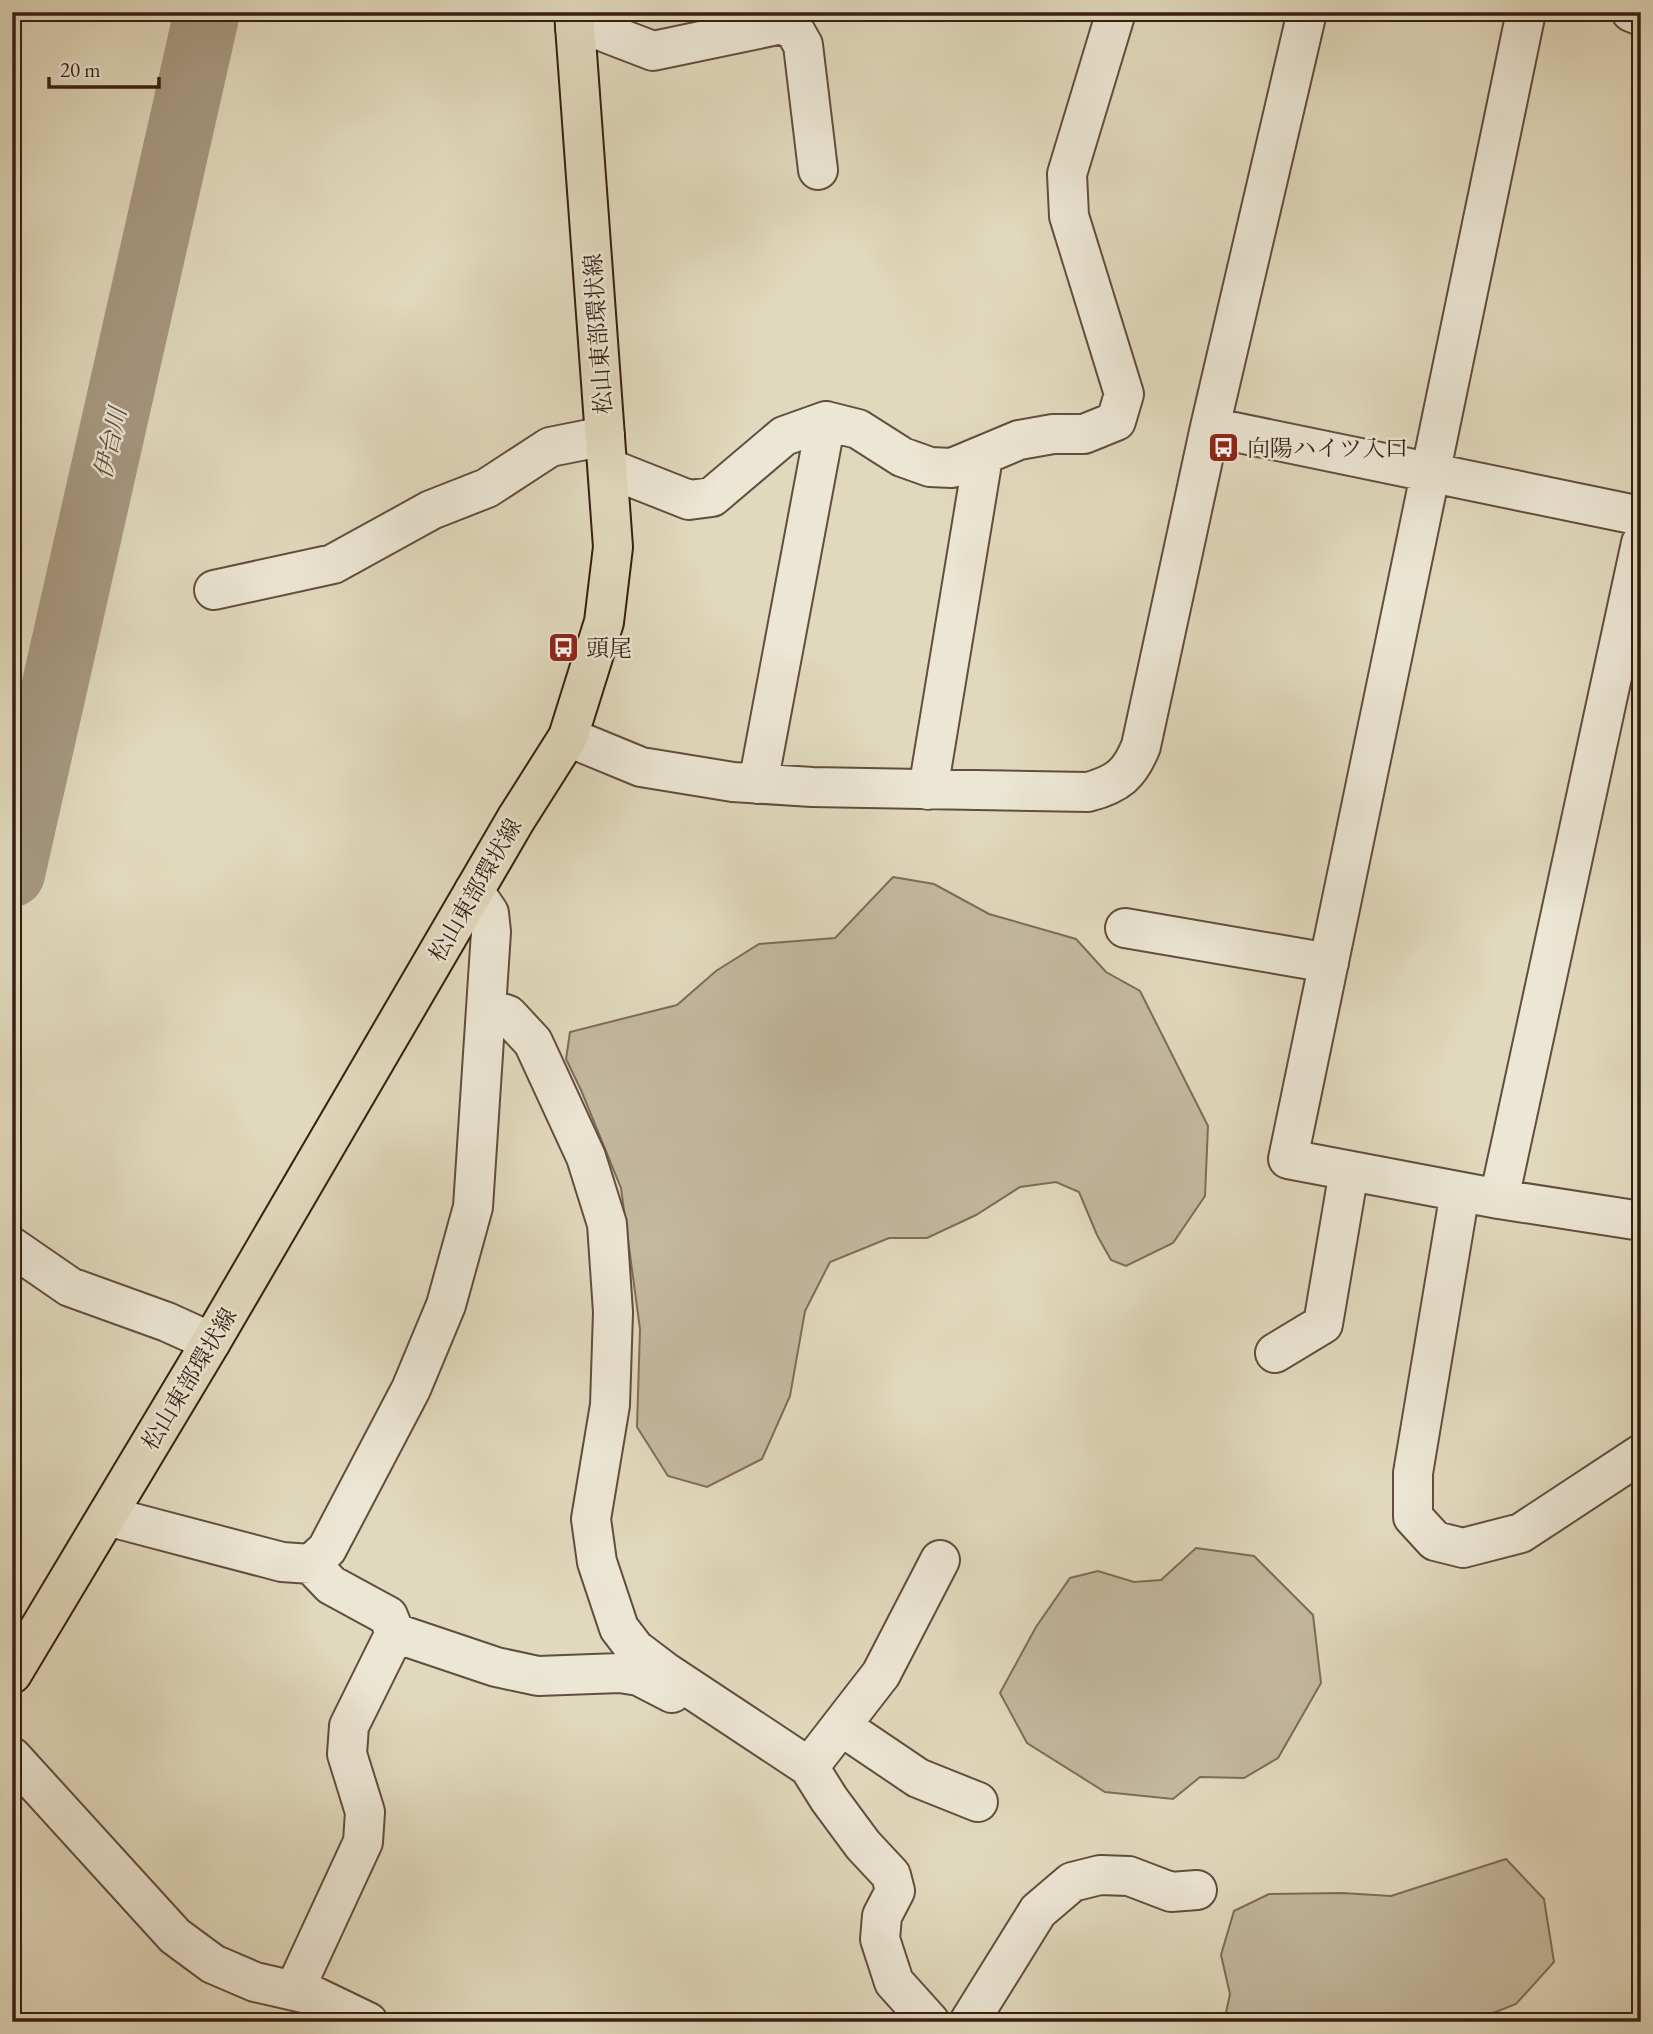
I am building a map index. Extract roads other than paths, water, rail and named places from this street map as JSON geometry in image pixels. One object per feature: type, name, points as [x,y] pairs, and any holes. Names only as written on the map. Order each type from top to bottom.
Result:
[{"type":"main road","name":"松山東部環状線","points":[[12,1674],[211,1342],[474,891],[568,737],[604,622],[613,547],[575,20]]},
{"type":"street","points":[[214,590],[334,564],[431,510],[487,488],[550,447],[606,452],[689,500],[712,497],[784,436],[826,421],[858,429],[902,457],[930,467],[952,468],[1019,440],[1053,434],[1084,434],[1116,421],[1124,394],[1069,216],[1067,174],[1116,12]]},
{"type":"street","points":[[568,737],[641,767],[758,784],[1088,792],[1105,788],[1121,779],[1133,765],[1141,746],[1210,427],[1307,12]]},
{"type":"street","points":[[1526,12],[1288,1159],[1499,1199],[1641,1222]]},
{"type":"street","points":[[1631,12],[1641,16]]},
{"type":"street","points":[[575,20],[653,51],[782,24],[795,31],[803,45],[818,170]]},
{"type":"street","points":[[758,784],[826,421]]},
{"type":"street","points":[[1210,427],[1641,516]]},
{"type":"street","points":[[928,790],[983,457]]},
{"type":"street","points":[[1499,1199],[1641,543]]},
{"type":"street","points":[[311,1564],[327,1549],[411,1389],[446,1305],[473,1208],[491,932],[489,913],[474,891]]},
{"type":"street","points":[[1125,928],[1329,963]]},
{"type":"street","points":[[487,1008],[508,1015],[533,1042],[586,1157],[607,1224],[613,1312],[610,1405],[591,1519],[597,1562],[620,1628],[635,1649],[809,1767],[856,1836],[891,1875],[895,1891],[882,1916],[880,1939],[894,1982],[930,2022]]},
{"type":"street","points":[[1275,1353],[1324,1324],[1349,1171]]},
{"type":"street","points":[[1460,1192],[1413,1473],[1413,1517],[1436,1541],[1463,1548],[1521,1533],[1641,1454]]},
{"type":"street","points":[[12,1247],[70,1287],[167,1322],[211,1342]]},
{"type":"street","points":[[107,1516],[282,1562],[311,1564],[331,1585],[388,1616],[395,1633],[349,1726],[347,1754],[365,1812],[363,1842],[294,1991]]},
{"type":"street","points":[[809,1767],[881,1674],[940,1560]]},
{"type":"street","points":[[395,1633],[507,1669],[538,1676],[620,1673],[639,1676],[691,1703],[708,1701]]},
{"type":"street","points":[[841,1726],[918,1778],[978,1802]]},
{"type":"street","points":[[12,1757],[175,1936],[213,1964],[255,1982],[312,1995],[369,2022]]},
{"type":"street","points":[[969,2022],[1038,1911],[1072,1882],[1100,1875],[1129,1876],[1171,1892],[1197,1890]]},
{"type":"waterway","name":"伊台川","points":[[12,874],[207,12]]},
{"type":"place","name":"向陽ハイツ入口","points":[[1224,448]]},
{"type":"place","name":"頭尾","points":[[563,648]]}]
